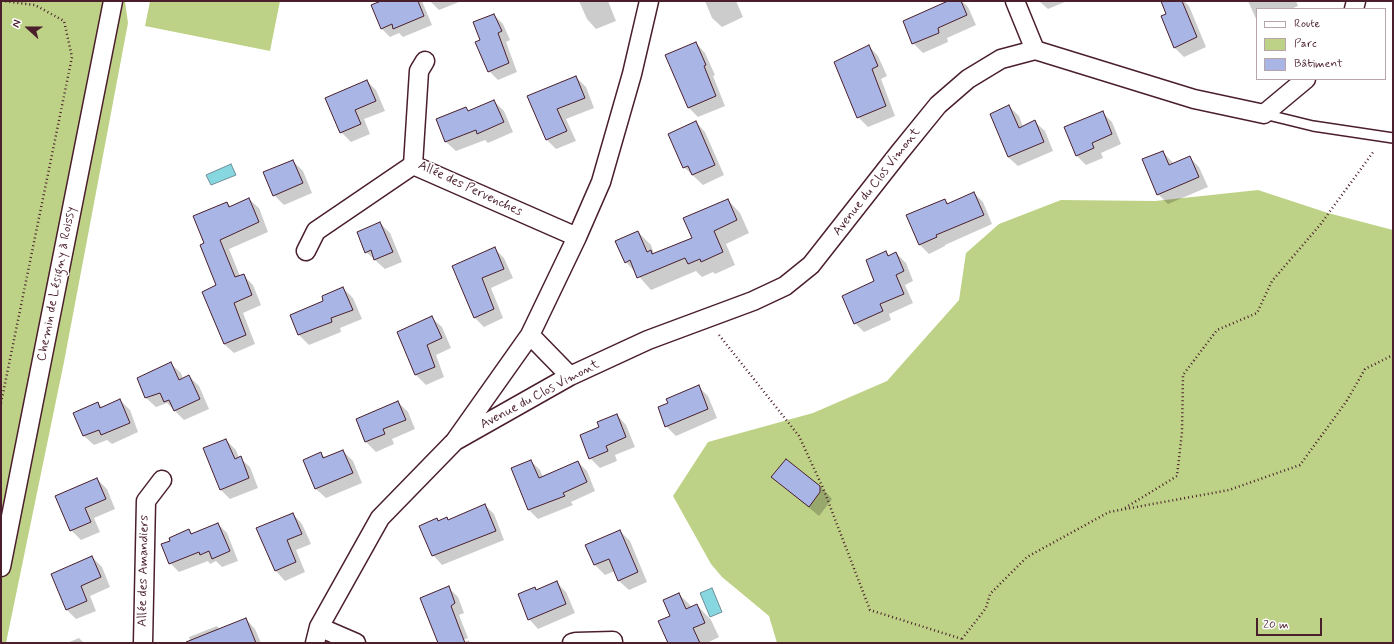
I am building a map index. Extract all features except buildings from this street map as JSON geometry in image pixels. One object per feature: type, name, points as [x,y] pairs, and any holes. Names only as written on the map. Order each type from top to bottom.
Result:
[{"type":"street","name":"Chemin de Lésigny à Roissy","points":[[1,566],[113,1]]},
{"type":"street","name":"Avenue du Clos Vimont","points":[[317,635],[380,518],[455,441],[530,335],[577,237],[601,182],[632,74],[649,1]]},
{"type":"street","points":[[1015,1],[1035,50],[1194,99],[1264,114],[1305,80]]},
{"type":"street","name":"Avenue du Clos Vimont","points":[[455,441],[570,376],[648,340],[753,301],[785,286],[811,265],[938,105],[968,80],[1001,59],[1035,50]]},
{"type":"street","name":"Allée des Pervenches","points":[[425,61],[419,71],[413,166],[577,237]]},
{"type":"street","points":[[306,251],[316,231],[413,166]]},
{"type":"street","points":[[530,335],[570,376]]},
{"type":"street","name":"Allée des Amandiers","points":[[143,643],[146,501],[162,480]]},
{"type":"street","points":[[317,635],[356,643]]},
{"type":"street","points":[[572,643],[613,641]]},
{"type":"lane","points":[[1264,114],[1313,126],[1389,137]]},
{"type":"path","points":[[1,403],[72,57],[64,21],[35,5],[3,1]]},
{"type":"path","points":[[1123,509],[1177,476],[1182,432],[1183,375],[1217,330],[1257,313],[1272,280],[1320,224],[1389,137]]},
{"type":"path","points":[[705,319],[799,436],[823,488],[870,610],[962,639]]},
{"type":"path","points":[[962,643],[962,639],[986,608],[990,594],[1027,557],[1109,512],[1229,490],[1300,465],[1346,402],[1365,369],[1393,355]]},
{"type":"green space","points":[[1,1],[125,1],[128,23],[64,362],[6,643],[1,643]]},
{"type":"green space","points":[[150,1],[280,1],[270,51],[145,26]]},
{"type":"green space","points":[[1258,190],[1328,213],[1393,230],[1393,643],[777,643],[769,616],[722,577],[711,564],[673,496],[708,442],[813,413],[887,381],[959,300],[966,253],[999,224],[1061,200],[1155,201]]},
{"type":"water","points":[[231,164],[236,175],[211,185],[206,175]]},
{"type":"water","points":[[712,588],[722,612],[710,617],[700,593]]}]
